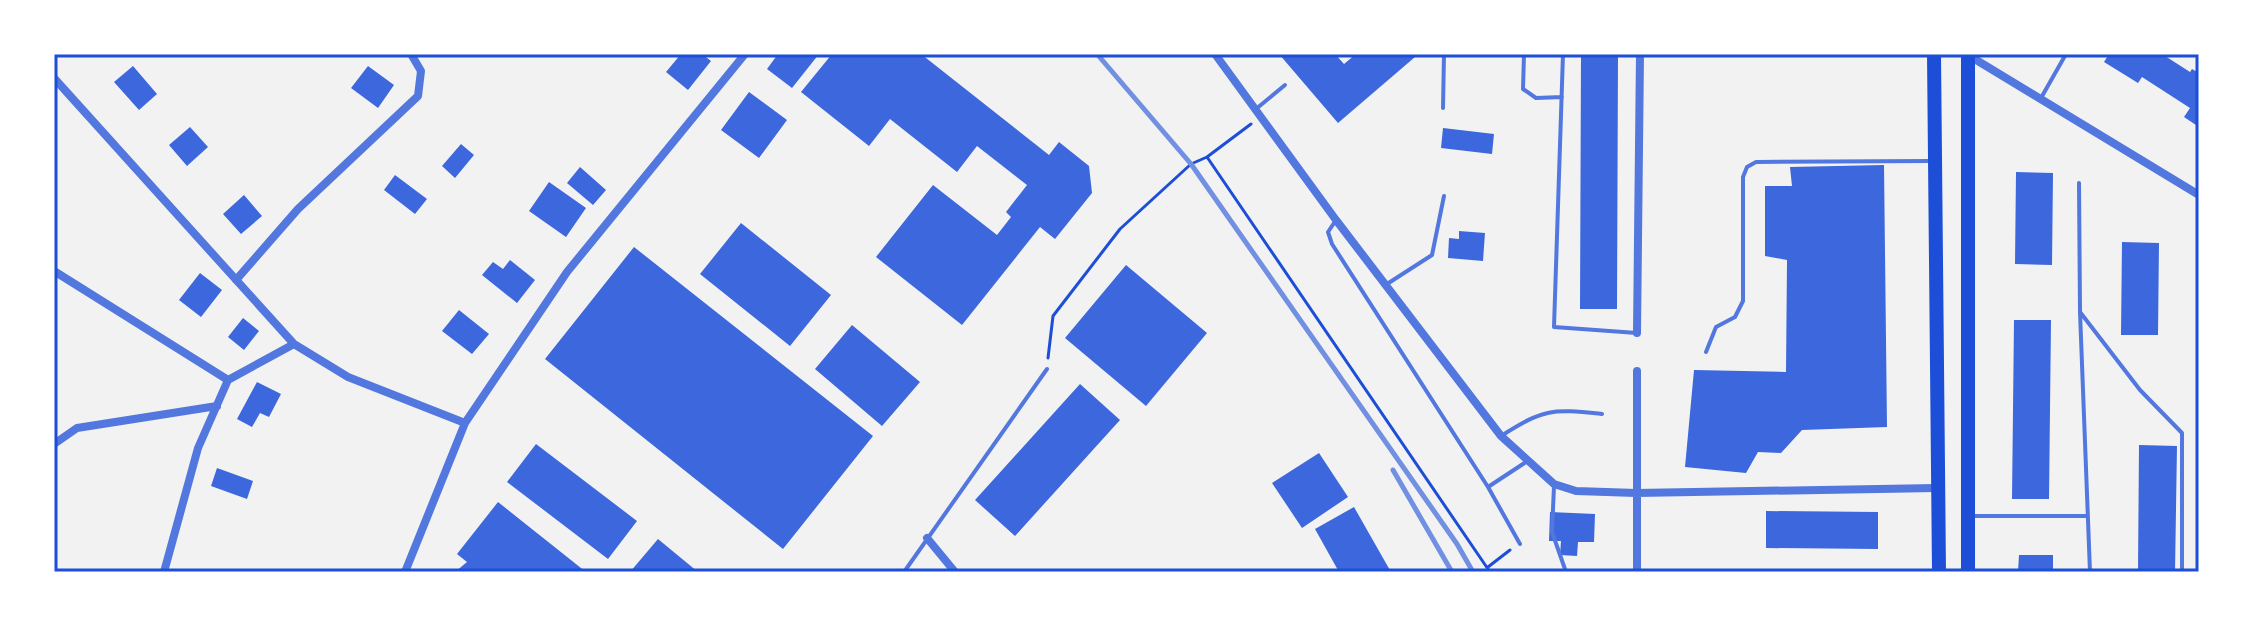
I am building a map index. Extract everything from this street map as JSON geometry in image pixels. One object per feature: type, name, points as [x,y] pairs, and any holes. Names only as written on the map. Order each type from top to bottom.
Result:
[{"type":"highway","points":[[1934,54],[1939,572]]},
{"type":"highway","points":[[1964,54],[1968,572]]},
{"type":"street","points":[[236,280],[298,209],[418,96],[421,71],[411,54]]},
{"type":"street","points":[[405,572],[465,423],[567,272],[745,54]]},
{"type":"street","points":[[1637,333],[1640,54]]},
{"type":"street","points":[[1964,54],[2199,195]]},
{"type":"street","points":[[1220,56],[1336,220],[1501,436],[1526,462],[1554,484],[1576,491],[1636,493],[1936,488]]},
{"type":"street","points":[[54,78],[294,344],[348,377],[465,423]]},
{"type":"street","points":[[54,271],[228,380]]},
{"type":"street","points":[[164,572],[198,448],[228,380],[294,344]]},
{"type":"street","points":[[1637,371],[1637,572]]},
{"type":"street","points":[[54,444],[77,428],[217,406]]},
{"type":"street","points":[[927,538],[955,572]]},
{"type":"lane","points":[[1443,108],[1444,54]]},
{"type":"lane","points":[[1524,54],[1523,89],[1536,98],[1562,97]]},
{"type":"lane","points":[[1563,54],[1554,327],[1637,333]]},
{"type":"lane","points":[[2041,98],[2066,54]]},
{"type":"lane","points":[[1256,109],[1285,85]]},
{"type":"lane","points":[[1706,352],[1716,327],[1735,317],[1743,301],[1743,177],[1747,167],[1756,162],[1934,161]]},
{"type":"lane","points":[[2079,183],[2080,312],[2090,572]]},
{"type":"lane","points":[[1387,284],[1432,255],[1444,196]]},
{"type":"lane","points":[[1336,220],[1328,232],[1332,244],[1488,487],[1520,544]]},
{"type":"lane","points":[[2080,312],[2140,390],[2182,433],[2182,572]]},
{"type":"lane","points":[[904,572],[1047,369]]},
{"type":"lane","points":[[1501,436],[1533,415],[1553,409],[1602,414]]},
{"type":"lane","points":[[1488,487],[1526,462]]},
{"type":"lane","points":[[1554,484],[1552,532],[1566,572]]},
{"type":"lane","points":[[1967,516],[2088,516]]},
{"type":"lane","points":[[1885,572],[1939,572]]},
{"type":"path","points":[[1047,369],[1053,316],[1120,229],[1191,164],[1207,157],[1251,124]]},
{"type":"path","points":[[1207,157],[1489,570],[1520,544]]},
{"type":"building","points":[[681,54],[702,54],[711,61],[688,90],[666,72]]},
{"type":"building","points":[[778,54],[819,54],[792,88],[767,69]]},
{"type":"building","points":[[832,54],[921,54],[1049,155],[1059,142],[1089,166],[1092,193],[1055,239],[1040,227],[962,325],[876,257],[933,185],[997,235],[1011,217],[1006,212],[1027,185],[977,146],[957,172],[890,119],[869,146],[801,92]]},
{"type":"building","points":[[1279,54],[1335,54],[1344,64],[1356,54],[1412,54],[1415,57],[1338,123]]},
{"type":"building","points":[[1581,54],[1618,54],[1617,309],[1580,309]]},
{"type":"building","points":[[2109,54],[2162,54],[2190,72],[2192,69],[2199,73],[2199,127],[2184,117],[2190,108],[2142,77],[2138,83],[2104,62]]},
{"type":"building","points":[[133,66],[157,94],[139,110],[114,82]]},
{"type":"building","points":[[368,66],[394,85],[378,108],[351,88]]},
{"type":"building","points":[[749,92],[787,120],[759,158],[721,130]]},
{"type":"building","points":[[190,127],[208,147],[187,166],[169,145]]},
{"type":"building","points":[[1443,128],[1494,134],[1492,154],[1441,148]]},
{"type":"building","points":[[461,144],[474,155],[455,178],[442,166]]},
{"type":"building","points":[[1884,165],[1887,427],[1802,430],[1781,453],[1758,452],[1746,473],[1685,467],[1694,370],[1786,372],[1787,260],[1765,256],[1765,186],[1792,186],[1790,167]]},
{"type":"building","points":[[580,167],[606,190],[593,205],[567,183]]},
{"type":"building","points":[[2016,172],[2053,173],[2052,265],[2015,264]]},
{"type":"building","points":[[395,175],[427,199],[415,214],[384,190]]},
{"type":"building","points":[[549,182],[586,208],[566,237],[529,211]]},
{"type":"building","points":[[244,195],[262,216],[241,234],[223,214]]},
{"type":"building","points":[[741,223],[831,295],[790,346],[700,274]]},
{"type":"building","points":[[1459,231],[1485,233],[1483,261],[1448,258],[1449,238],[1459,239]]},
{"type":"building","points":[[2122,242],[2159,243],[2158,335],[2121,335]]},
{"type":"building","points":[[634,247],[873,436],[783,549],[545,359]]},
{"type":"building","points":[[510,260],[535,280],[517,303],[482,275],[493,262],[503,269]]},
{"type":"building","points":[[1126,265],[1207,333],[1146,406],[1065,338]]},
{"type":"building","points":[[200,273],[222,290],[201,317],[179,300]]},
{"type":"building","points":[[459,310],[489,334],[472,354],[442,331]]},
{"type":"building","points":[[243,318],[259,331],[244,350],[228,337]]},
{"type":"building","points":[[2014,320],[2051,320],[2049,499],[2012,499]]},
{"type":"building","points":[[852,325],[920,382],[882,426],[815,369]]},
{"type":"building","points":[[257,382],[281,394],[269,417],[260,413],[252,427],[237,419]]},
{"type":"building","points":[[1080,384],[1120,420],[1015,536],[975,500]]},
{"type":"building","points":[[536,444],[637,521],[608,559],[507,482]]},
{"type":"building","points":[[2139,445],[2177,446],[2175,572],[2138,572]]},
{"type":"building","points":[[1319,453],[1348,497],[1302,528],[1272,483]]},
{"type":"building","points":[[217,468],[253,481],[247,499],[211,486]]},
{"type":"building","points":[[498,502],[586,572],[455,572],[467,562],[457,554]]},
{"type":"building","points":[[1354,507],[1391,572],[1339,572],[1315,529]]},
{"type":"building","points":[[1766,511],[1878,512],[1878,549],[1766,548]]},
{"type":"building","points":[[1550,512],[1595,514],[1594,542],[1578,542],[1577,556],[1560,555],[1561,541],[1549,541]]},
{"type":"building","points":[[658,539],[698,572],[630,572]]},
{"type":"building","points":[[2019,555],[2053,555],[2053,572],[2018,572]]},
{"type":"railway","points":[[1097,54],[1191,164],[1457,544],[1473,572]]},
{"type":"railway","points":[[1393,470],[1452,572]]}]
